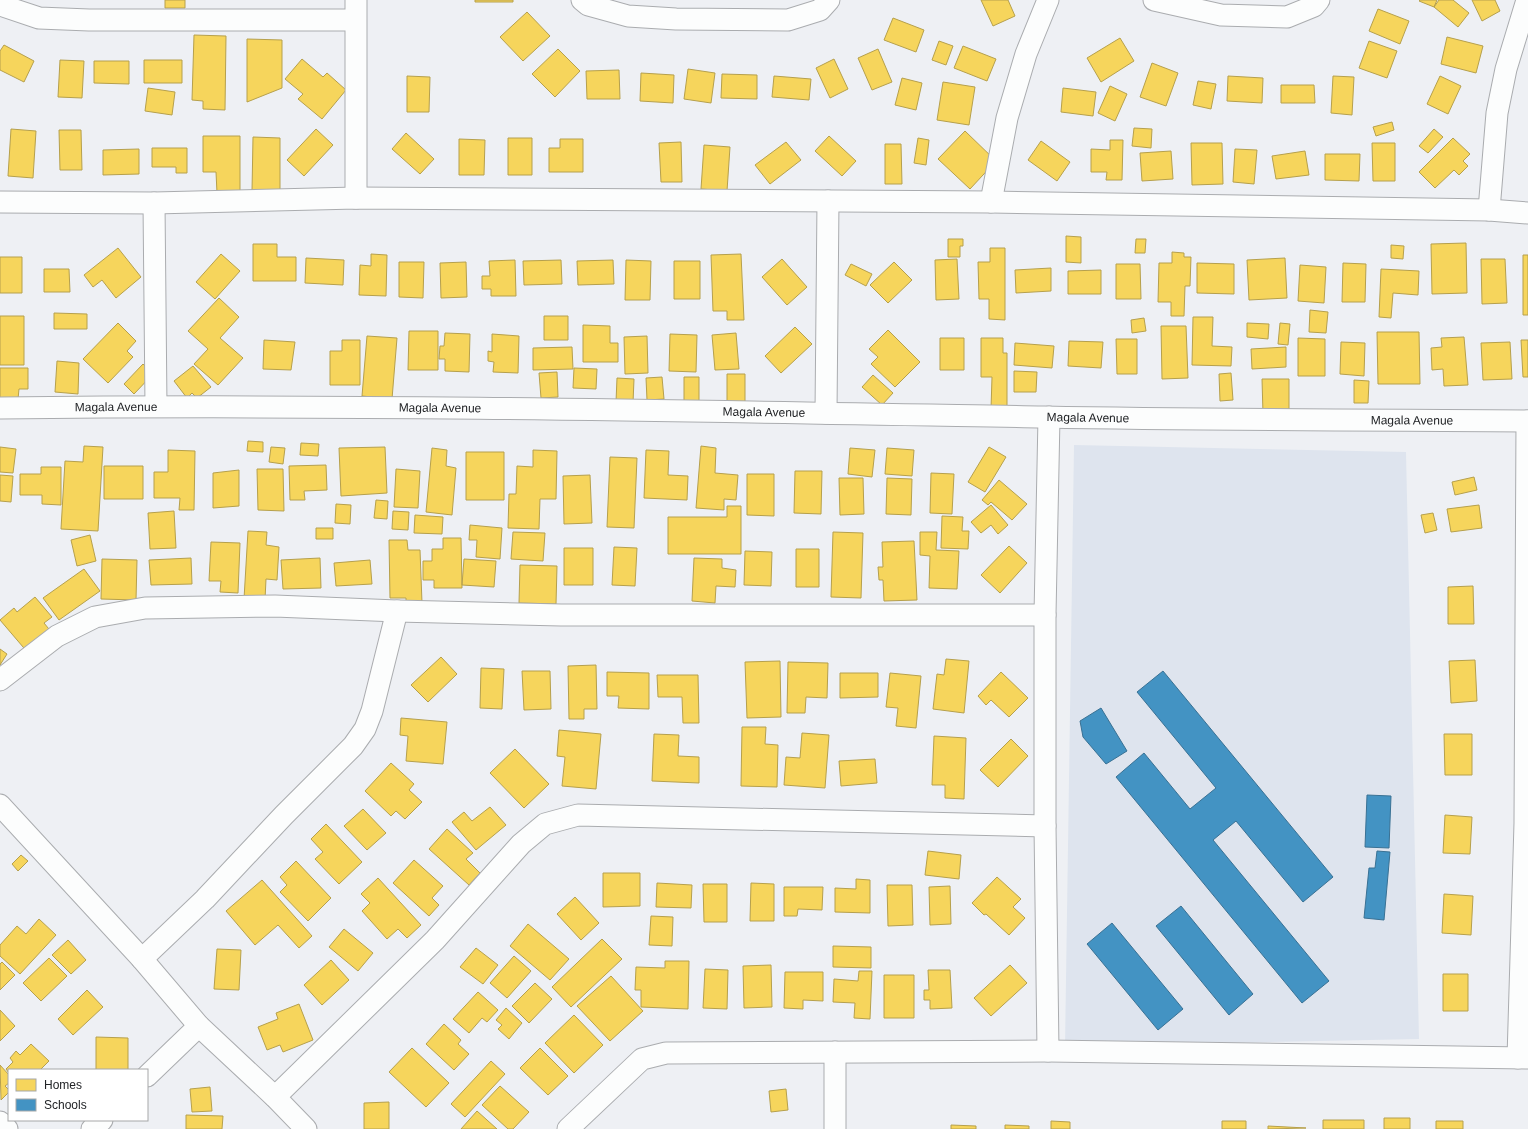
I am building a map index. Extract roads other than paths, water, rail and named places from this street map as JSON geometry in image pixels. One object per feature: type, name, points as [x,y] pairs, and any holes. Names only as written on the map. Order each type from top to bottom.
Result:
[{"type":"street","points":[[582,0],[588,5],[628,16],[676,19],[788,20],[820,10],[829,0]]},
{"type":"street","points":[[991,202],[1007,118],[1026,54],[1048,0]]},
{"type":"street","points":[[1154,0],[1221,15],[1287,17],[1314,6],[1319,0]]},
{"type":"street","points":[[1489,210],[1497,113],[1506,69],[1527,0]]},
{"type":"street","points":[[0,5],[39,18],[97,20],[356,10],[356,198]]},
{"type":"street","points":[[0,202],[154,203],[356,198],[991,202],[1489,210],[1528,213]]},
{"type":"street","points":[[826,413],[828,201]]},
{"type":"street","points":[[154,203],[156,406]]},
{"type":"street","name":"Magala Avenue","points":[[0,408],[156,406],[826,413],[1049,417],[1527,420]]},
{"type":"street","points":[[1048,1051],[1045,826],[1045,615],[1049,417]]},
{"type":"street","points":[[568,1129],[642,1059],[666,1053],[1048,1051],[1523,1058],[1526,823],[1527,420]]},
{"type":"street","points":[[0,680],[57,636],[95,617],[145,608],[275,606],[561,615],[1045,615]]},
{"type":"street","points":[[142,959],[205,899],[284,815],[354,746],[365,729],[372,711],[397,611]]},
{"type":"street","points":[[0,805],[142,959],[199,1026],[276,1097],[306,1129]]},
{"type":"street","points":[[276,1097],[435,940],[521,844],[546,824],[578,815],[1045,826]]},
{"type":"street","points":[[148,1075],[199,1026]]},
{"type":"street","points":[[835,1052],[835,1129]]},
{"type":"street","points":[[92,1129],[101,1121]]},
{"type":"street","points":[[0,1122],[7,1129]]}]
